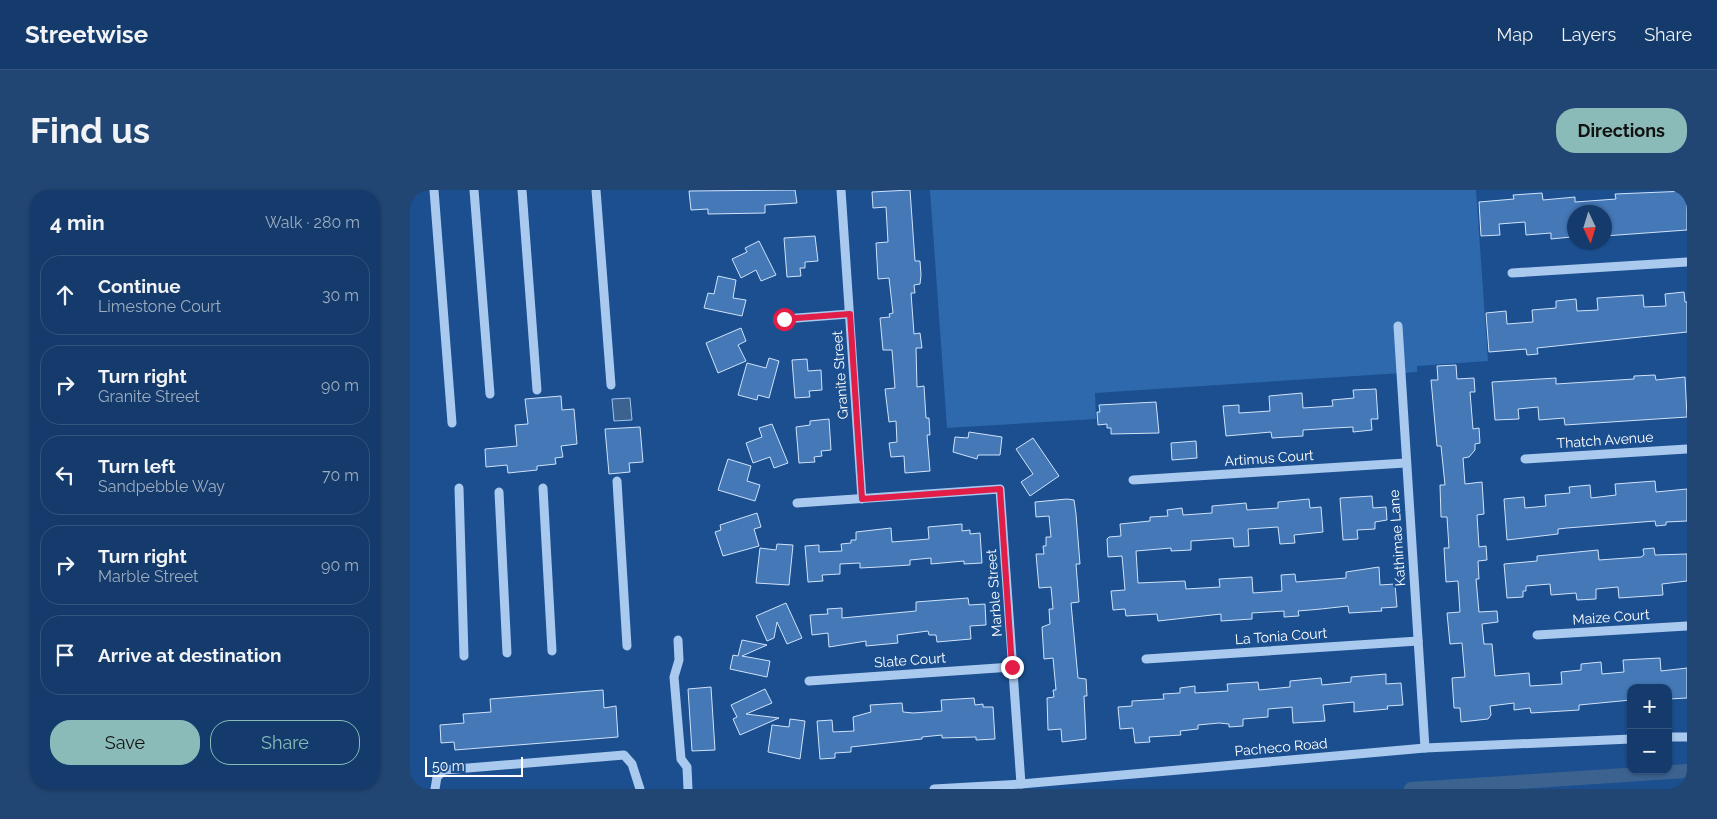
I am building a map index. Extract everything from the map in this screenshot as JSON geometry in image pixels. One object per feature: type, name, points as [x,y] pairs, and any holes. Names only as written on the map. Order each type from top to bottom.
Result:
[{"type":"street","points":[[434,190],[452,423]]},
{"type":"street","points":[[474,190],[490,394]]},
{"type":"street","points":[[522,190],[537,390]]},
{"type":"street","points":[[596,190],[611,384]]},
{"type":"street","name":"Granite Street","points":[[841,190],[862,499]]},
{"type":"street","points":[[1512,273],[1687,262]]},
{"type":"street","points":[[784,319],[850,314]]},
{"type":"street","name":"Kathimae Lane","points":[[1398,326],[1405,463],[1425,748]]},
{"type":"street","name":"Thatch Avenue","points":[[1525,459],[1687,449]]},
{"type":"street","name":"Artimus Court","points":[[1134,480],[1405,463]]},
{"type":"street","points":[[617,481],[627,646]]},
{"type":"street","points":[[458,488],[464,656]]},
{"type":"street","points":[[543,488],[552,650]]},
{"type":"street","name":"Marble Street","points":[[862,499],[1000,489],[1021,784]]},
{"type":"street","points":[[498,492],[508,653]]},
{"type":"street","points":[[797,504],[862,499]]},
{"type":"street","name":"Maize Court","points":[[1537,635],[1687,626]]},
{"type":"street","points":[[678,640],[679,660],[674,677],[681,760],[687,766],[688,789]]},
{"type":"street","name":"La Tonia Court","points":[[1146,659],[1418,642]]},
{"type":"street","name":"Slate Court","points":[[809,681],[1012,667]]},
{"type":"street","points":[[1672,737],[1687,736]]},
{"type":"street","name":"Pacheco Road","points":[[934,789],[1021,784],[1425,748],[1627,739]]},
{"type":"street","points":[[434,789],[438,777],[444,770],[624,755],[632,764],[640,789]]},
{"type":"shaded area","points":[[930,190],[1476,190],[1488,361],[1417,366],[1417,372],[1095,393],[1096,419],[947,428]]},
{"type":"shaded area","points":[[630,398],[632,420],[614,421],[612,399]]},
{"type":"building","points":[[795,190],[797,203],[765,205],[765,213],[708,214],[708,209],[691,210],[689,191]]},
{"type":"building","points":[[910,190],[915,261],[920,261],[921,275],[920,284],[914,285],[915,293],[911,293],[914,334],[920,333],[922,348],[916,348],[917,387],[924,386],[926,418],[929,418],[930,435],[927,435],[930,471],[905,473],[904,456],[891,457],[889,443],[897,442],[896,421],[889,422],[885,389],[895,388],[892,350],[883,350],[880,318],[890,317],[889,314],[893,313],[889,278],[878,279],[876,243],[888,242],[886,207],[873,208],[872,192]]},
{"type":"building","points":[[1687,191],[1687,230],[1612,235],[1612,205],[1567,205],[1567,237],[1551,239],[1551,233],[1526,235],[1525,222],[1499,224],[1500,235],[1481,236],[1479,202],[1514,199],[1513,195],[1542,193],[1543,200],[1575,197],[1575,202],[1616,199],[1615,194]]},
{"type":"building","points":[[815,236],[818,261],[805,262],[805,268],[800,268],[801,276],[787,277],[784,238]]},
{"type":"building","points":[[759,241],[776,275],[761,281],[756,270],[741,278],[732,259],[747,252],[745,248]]},
{"type":"building","points":[[718,276],[736,280],[733,298],[746,300],[742,316],[704,308],[708,293],[714,294]]},
{"type":"building","points":[[1684,292],[1685,302],[1687,302],[1687,332],[1537,348],[1538,354],[1527,355],[1526,349],[1489,352],[1486,313],[1506,311],[1507,324],[1533,322],[1532,310],[1556,308],[1556,301],[1576,299],[1577,311],[1598,310],[1597,298],[1643,295],[1644,307],[1666,306],[1665,294]]},
{"type":"building","points":[[741,328],[746,341],[738,345],[746,361],[718,373],[706,343]]},
{"type":"building","points":[[769,358],[779,361],[769,398],[758,395],[757,400],[738,395],[747,363],[766,368]]},
{"type":"building","points":[[807,359],[808,371],[821,370],[822,390],[809,391],[810,397],[795,398],[792,360]]},
{"type":"building","points":[[1456,365],[1457,379],[1474,378],[1475,392],[1470,392],[1473,429],[1479,428],[1480,443],[1475,444],[1475,450],[1469,457],[1463,458],[1465,484],[1482,482],[1484,514],[1477,515],[1479,547],[1486,546],[1487,560],[1478,561],[1479,579],[1476,579],[1479,612],[1497,611],[1498,622],[1482,624],[1484,644],[1492,644],[1495,676],[1529,673],[1530,686],[1562,684],[1561,672],[1581,670],[1581,664],[1601,662],[1602,674],[1624,672],[1623,660],[1660,658],[1661,671],[1687,668],[1687,698],[1672,699],[1672,684],[1627,684],[1627,700],[1579,705],[1579,710],[1531,713],[1530,708],[1514,710],[1514,703],[1490,706],[1491,715],[1488,719],[1461,722],[1460,708],[1454,708],[1452,678],[1465,677],[1462,643],[1450,644],[1447,613],[1460,612],[1458,581],[1446,582],[1444,548],[1449,548],[1447,517],[1441,517],[1440,485],[1445,485],[1441,446],[1437,446],[1431,380],[1438,380],[1437,366]]},
{"type":"building","points":[[1655,375],[1656,380],[1685,377],[1687,417],[1565,425],[1564,418],[1539,420],[1538,407],[1518,409],[1519,419],[1495,420],[1492,382],[1556,378],[1556,384],[1634,379],[1634,376]]},
{"type":"building","points":[[1376,389],[1378,419],[1371,419],[1372,430],[1353,432],[1353,427],[1303,430],[1303,436],[1272,438],[1271,432],[1226,436],[1223,406],[1239,405],[1239,413],[1270,411],[1269,396],[1302,393],[1303,408],[1333,406],[1332,400],[1354,398],[1353,390]]},
{"type":"building","points":[[561,396],[562,410],[574,409],[577,444],[561,446],[563,457],[555,458],[556,464],[537,466],[537,470],[508,473],[507,465],[486,467],[485,449],[517,446],[515,425],[528,424],[525,399]]},
{"type":"building","points":[[1156,402],[1159,433],[1111,434],[1111,428],[1107,428],[1107,424],[1098,425],[1097,412],[1100,412],[1099,405]]},
{"type":"building","points":[[829,419],[831,450],[821,451],[822,456],[814,457],[815,462],[799,463],[796,427],[810,425],[810,421]]},
{"type":"building","points":[[772,424],[788,463],[774,468],[770,457],[753,463],[746,443],[762,437],[759,428]]},
{"type":"building","points":[[640,427],[643,462],[629,463],[630,472],[609,474],[605,429]]},
{"type":"building","points":[[969,432],[1002,437],[1000,455],[978,455],[977,459],[953,452],[955,437],[968,438]]},
{"type":"building","points":[[1033,438],[1059,476],[1030,496],[1021,482],[1033,474],[1016,449]]},
{"type":"building","points":[[1196,441],[1197,458],[1172,460],[1171,443]]},
{"type":"building","points":[[728,459],[751,466],[747,481],[760,485],[755,501],[718,490]]},
{"type":"building","points":[[1655,481],[1656,492],[1687,489],[1687,521],[1666,522],[1666,525],[1656,526],[1655,521],[1567,528],[1558,529],[1558,534],[1507,540],[1504,499],[1524,497],[1525,508],[1546,506],[1545,495],[1570,493],[1569,487],[1590,485],[1591,498],[1616,495],[1615,484]]},
{"type":"building","points":[[1372,496],[1373,508],[1386,507],[1387,520],[1375,522],[1375,529],[1357,530],[1358,539],[1343,540],[1340,498]]},
{"type":"building","points":[[1309,499],[1310,508],[1321,507],[1323,532],[1294,535],[1295,543],[1280,544],[1278,527],[1248,529],[1249,546],[1234,547],[1233,538],[1191,541],[1191,550],[1171,551],[1171,548],[1136,551],[1138,583],[1185,581],[1186,589],[1220,587],[1219,579],[1252,577],[1253,593],[1282,591],[1281,575],[1295,574],[1296,582],[1346,578],[1346,572],[1379,567],[1380,585],[1395,584],[1397,607],[1381,608],[1382,611],[1349,613],[1348,606],[1298,611],[1299,616],[1284,617],[1284,611],[1252,613],[1252,619],[1221,621],[1221,614],[1158,621],[1157,614],[1126,616],[1125,609],[1113,610],[1111,591],[1125,590],[1122,556],[1108,557],[1107,539],[1109,537],[1121,536],[1120,524],[1150,521],[1150,517],[1168,516],[1167,510],[1182,508],[1183,515],[1212,513],[1212,506],[1246,503],[1247,510],[1278,508],[1278,502]]},
{"type":"building","points":[[1074,500],[1076,514],[1080,564],[1076,564],[1079,602],[1071,603],[1078,678],[1086,679],[1087,696],[1084,696],[1086,739],[1062,742],[1061,729],[1048,730],[1047,698],[1054,697],[1053,690],[1056,690],[1053,658],[1044,659],[1042,627],[1050,624],[1049,609],[1053,609],[1051,587],[1039,588],[1036,554],[1044,554],[1043,546],[1046,546],[1046,537],[1051,537],[1049,516],[1036,517],[1035,502]]},
{"type":"building","points":[[757,513],[761,527],[754,529],[759,546],[723,556],[715,532],[721,530],[720,525]]},
{"type":"building","points":[[962,524],[962,531],[970,530],[970,534],[980,533],[982,563],[964,564],[964,561],[931,564],[931,558],[910,560],[910,565],[860,568],[860,563],[840,564],[840,574],[822,575],[823,581],[808,582],[805,546],[819,545],[819,552],[842,551],[841,544],[851,543],[851,540],[856,540],[856,532],[891,528],[892,542],[929,539],[928,527]]},
{"type":"building","points":[[777,544],[793,545],[789,585],[756,583],[760,548],[776,550]]},
{"type":"building","points":[[1654,548],[1655,555],[1687,554],[1687,581],[1662,584],[1663,595],[1619,598],[1618,587],[1596,589],[1596,599],[1577,600],[1576,593],[1551,595],[1550,584],[1526,586],[1526,591],[1523,591],[1523,597],[1507,598],[1504,564],[1537,561],[1537,556],[1598,550],[1599,560],[1641,557],[1644,555],[1643,549]]},
{"type":"building","points":[[968,598],[969,605],[985,604],[986,625],[970,626],[971,639],[937,642],[936,635],[929,635],[928,631],[897,635],[898,643],[866,646],[866,641],[829,647],[828,633],[812,635],[810,615],[828,614],[827,609],[842,608],[842,618],[916,611],[916,602]]},
{"type":"building","points":[[786,603],[802,638],[787,644],[777,622],[774,638],[767,641],[756,616]]},
{"type":"building","points":[[742,640],[767,645],[742,656],[770,661],[767,677],[730,669],[733,655],[738,656]]},
{"type":"building","points":[[1386,674],[1386,684],[1401,683],[1403,705],[1387,706],[1388,709],[1354,712],[1354,702],[1323,705],[1325,721],[1293,723],[1292,707],[1268,709],[1268,717],[1243,719],[1243,726],[1229,727],[1229,724],[1219,723],[1198,725],[1198,729],[1180,731],[1181,735],[1149,737],[1150,742],[1135,743],[1133,728],[1120,729],[1118,707],[1132,706],[1132,701],[1164,699],[1163,694],[1180,693],[1180,688],[1195,686],[1195,693],[1228,691],[1227,684],[1258,682],[1259,690],[1290,687],[1290,681],[1321,678],[1322,685],[1351,682],[1351,677]]},
{"type":"building","points":[[711,687],[715,750],[692,751],[688,689]]},
{"type":"building","points":[[765,689],[772,703],[746,714],[779,718],[740,735],[733,719],[737,717],[731,705]]},
{"type":"building","points":[[603,690],[604,708],[616,706],[618,737],[455,750],[454,742],[441,743],[440,725],[464,723],[463,714],[491,712],[490,699]]},
{"type":"building","points":[[974,698],[975,705],[983,704],[983,707],[993,707],[995,739],[976,740],[976,737],[942,738],[942,735],[922,737],[922,739],[851,747],[851,752],[835,753],[835,758],[820,759],[817,721],[832,720],[833,732],[854,731],[853,717],[871,712],[870,705],[902,703],[903,712],[913,713],[942,711],[941,700]]},
{"type":"building","points":[[790,719],[805,721],[800,759],[768,752],[772,725],[789,727]]},
{"type":"waterway","points":[[1411,789],[1687,771]]},
{"type":"route","points":[[784,319],[850,314],[862,499],[1000,489],[1012,667]]}]
